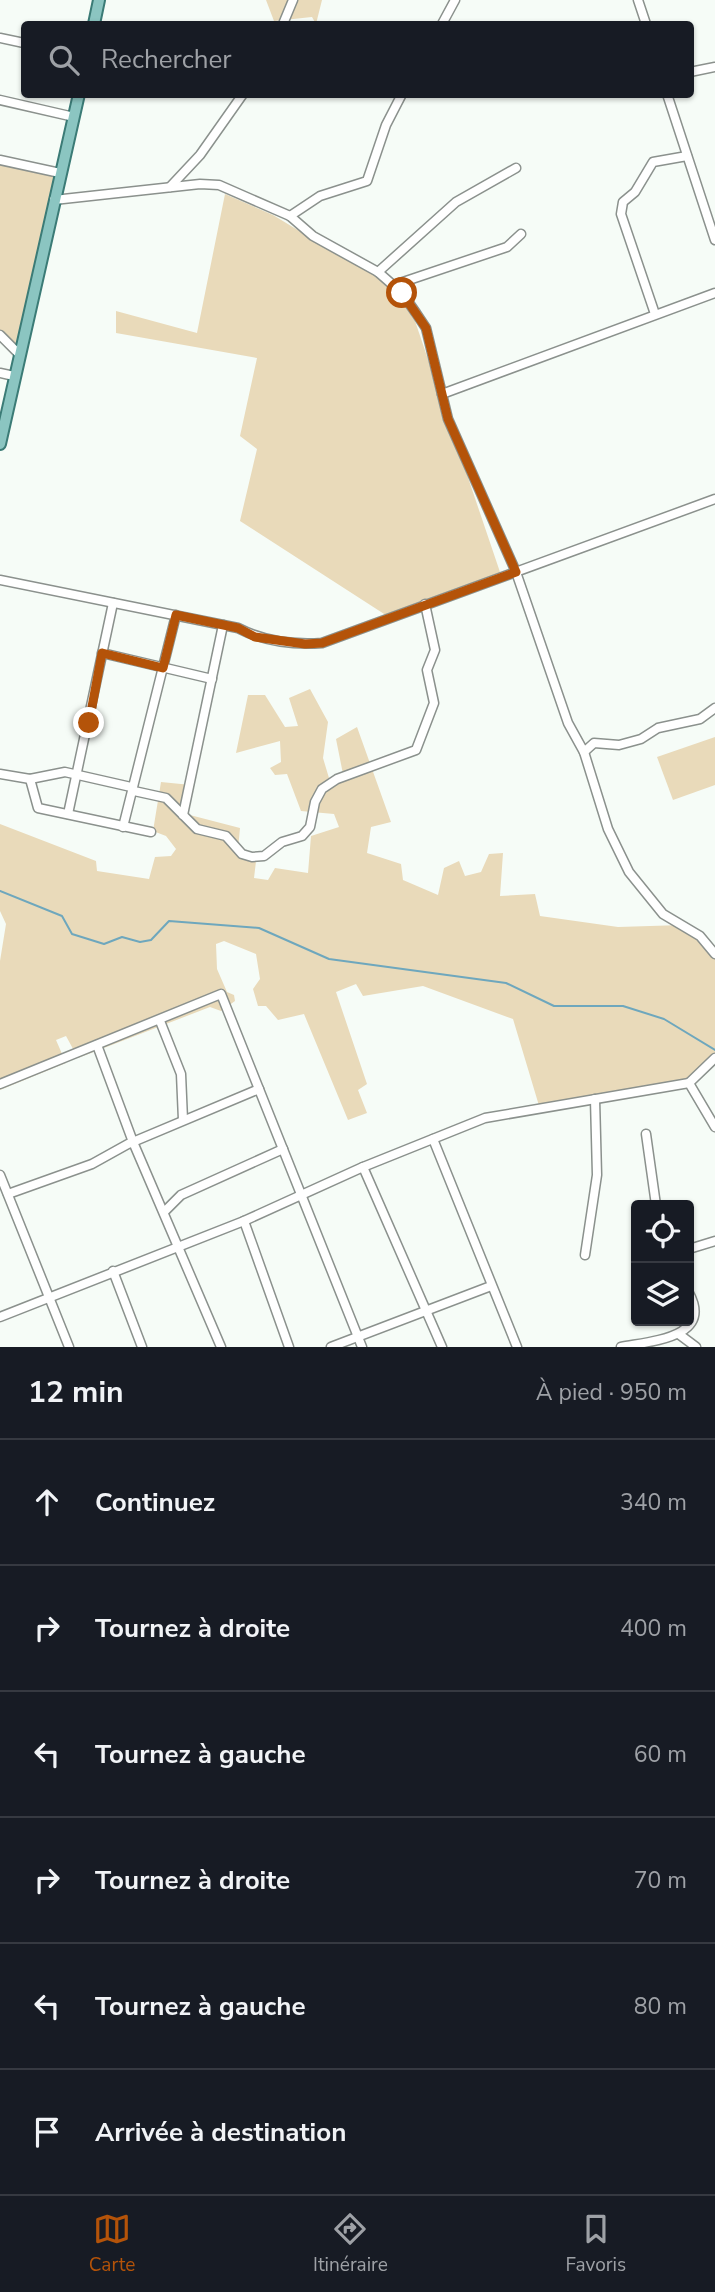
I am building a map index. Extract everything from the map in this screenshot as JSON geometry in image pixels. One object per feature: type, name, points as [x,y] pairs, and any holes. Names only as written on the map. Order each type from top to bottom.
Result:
[{"type":"main road","points":[[95,21],[99,0]]},
{"type":"main road","points":[[0,444],[78,98]]},
{"type":"street","points":[[284,21],[293,0]]},
{"type":"street","points":[[444,21],[455,0]]},
{"type":"street","points":[[638,0],[645,21]]},
{"type":"street","points":[[0,38],[21,42]]},
{"type":"street","points":[[694,71],[715,67]]},
{"type":"street","points":[[170,187],[200,155],[240,98]]},
{"type":"street","points":[[290,216],[320,196],[367,181],[386,125],[400,98]]},
{"type":"street","points":[[668,98],[715,240]]},
{"type":"street","points":[[0,100],[75,117]]},
{"type":"street","points":[[655,314],[621,214],[623,202],[635,192],[653,162],[687,156]]},
{"type":"street","points":[[0,160],[61,173]]},
{"type":"street","points":[[378,272],[456,202],[516,168]]},
{"type":"street","points":[[54,200],[170,187],[219,186],[290,216],[313,236],[378,272],[402,293],[426,328],[448,419],[516,572],[568,723],[584,752],[608,829],[629,872],[663,914],[700,936],[715,954]]},
{"type":"street","points":[[394,285],[507,247],[521,234]]},
{"type":"street","points":[[442,394],[715,293]]},
{"type":"street","points":[[0,335],[19,354]]},
{"type":"street","points":[[0,373],[14,376]]},
{"type":"street","points":[[0,579],[223,625],[255,637],[305,644],[322,643],[715,499]]},
{"type":"street","points":[[68,814],[113,603]]},
{"type":"street","points":[[0,774],[30,779],[65,772],[131,787],[134,791],[166,798],[197,829],[226,836],[242,854],[252,858],[264,856],[282,842],[302,836],[310,827],[315,802],[322,789],[337,779],[416,750],[434,703],[427,670],[435,650],[425,604]]},
{"type":"street","points":[[123,827],[176,615]]},
{"type":"street","points":[[183,815],[223,625]]},
{"type":"street","points":[[102,653],[212,679]]},
{"type":"street","points":[[584,752],[594,743],[619,745],[641,739],[658,728],[700,719],[715,708]]},
{"type":"street","points":[[30,779],[38,807],[151,832]]},
{"type":"street","points":[[0,1084],[221,994],[362,1347]]},
{"type":"street","points":[[160,1021],[181,1074],[183,1120]]},
{"type":"street","points":[[97,1045],[133,1142],[221,1347]]},
{"type":"street","points":[[0,1317],[244,1221],[363,1167],[485,1118],[689,1083],[715,1058]]},
{"type":"street","points":[[689,1083],[715,1127]]},
{"type":"street","points":[[8,1194],[92,1164],[133,1142],[259,1089]]},
{"type":"street","points":[[585,1255],[597,1175],[595,1099]]},
{"type":"street","points":[[646,1135],[655,1200]]},
{"type":"street","points":[[433,1139],[517,1347]]},
{"type":"street","points":[[164,1213],[181,1195],[283,1149]]},
{"type":"street","points":[[363,1167],[442,1347]]},
{"type":"street","points":[[0,1175],[69,1347]]},
{"type":"street","points":[[244,1221],[289,1347]]},
{"type":"street","points":[[694,1247],[715,1241]]},
{"type":"street","points":[[113,1271],[142,1347]]},
{"type":"street","points":[[331,1347],[491,1286]]},
{"type":"street","points":[[621,1347],[680,1335],[689,1326]]},
{"type":"street","points":[[680,1335],[696,1347]]},
{"type":"shaded area","points":[[266,0],[322,0],[317,21],[312,17],[274,21]]},
{"type":"shaded area","points":[[0,160],[60,173],[19,354],[0,335]]},
{"type":"shaded area","points":[[225,194],[273,215],[352,263],[355,259],[378,272],[416,313],[414,318],[501,575],[395,621],[240,521],[257,449],[240,436],[257,358],[116,333],[116,311],[197,333]]},
{"type":"shaded area","points":[[310,689],[328,722],[323,758],[329,778],[343,774],[336,739],[357,727],[391,822],[371,827],[367,853],[401,864],[403,880],[438,895],[444,868],[459,861],[465,876],[481,872],[489,854],[503,853],[500,896],[535,894],[540,916],[618,927],[682,925],[715,954],[715,1058],[689,1083],[540,1109],[513,1019],[423,986],[363,996],[356,984],[336,992],[367,1084],[358,1090],[367,1113],[348,1120],[304,1014],[278,1020],[266,1006],[258,1006],[253,989],[260,979],[256,954],[224,941],[216,944],[217,969],[227,992],[234,995],[235,1001],[221,1011],[210,1007],[78,1058],[66,1036],[56,1040],[66,1063],[0,1090],[0,961],[6,924],[0,911],[0,824],[96,861],[97,871],[149,879],[155,857],[171,856],[176,849],[166,836],[153,831],[161,782],[191,785],[186,814],[240,828],[238,849],[257,853],[254,878],[268,880],[275,868],[308,873],[311,836],[339,827],[334,814],[301,811],[287,774],[275,775],[270,768],[281,762],[280,741],[236,753],[248,695],[265,695],[285,727],[298,726],[289,698]]},
{"type":"shaded area","points":[[715,737],[715,785],[673,800],[657,757]]},
{"type":"waterway","points":[[0,891],[62,916],[72,934],[104,944],[122,937],[140,942],[151,940],[169,921],[259,928],[329,959],[506,983],[554,1006],[623,1006],[664,1019],[715,1050]]},
{"type":"route","points":[[89,723],[102,653],[163,668],[176,615],[238,628],[255,637],[305,644],[322,643],[516,572],[448,419],[426,328],[402,293]]}]
